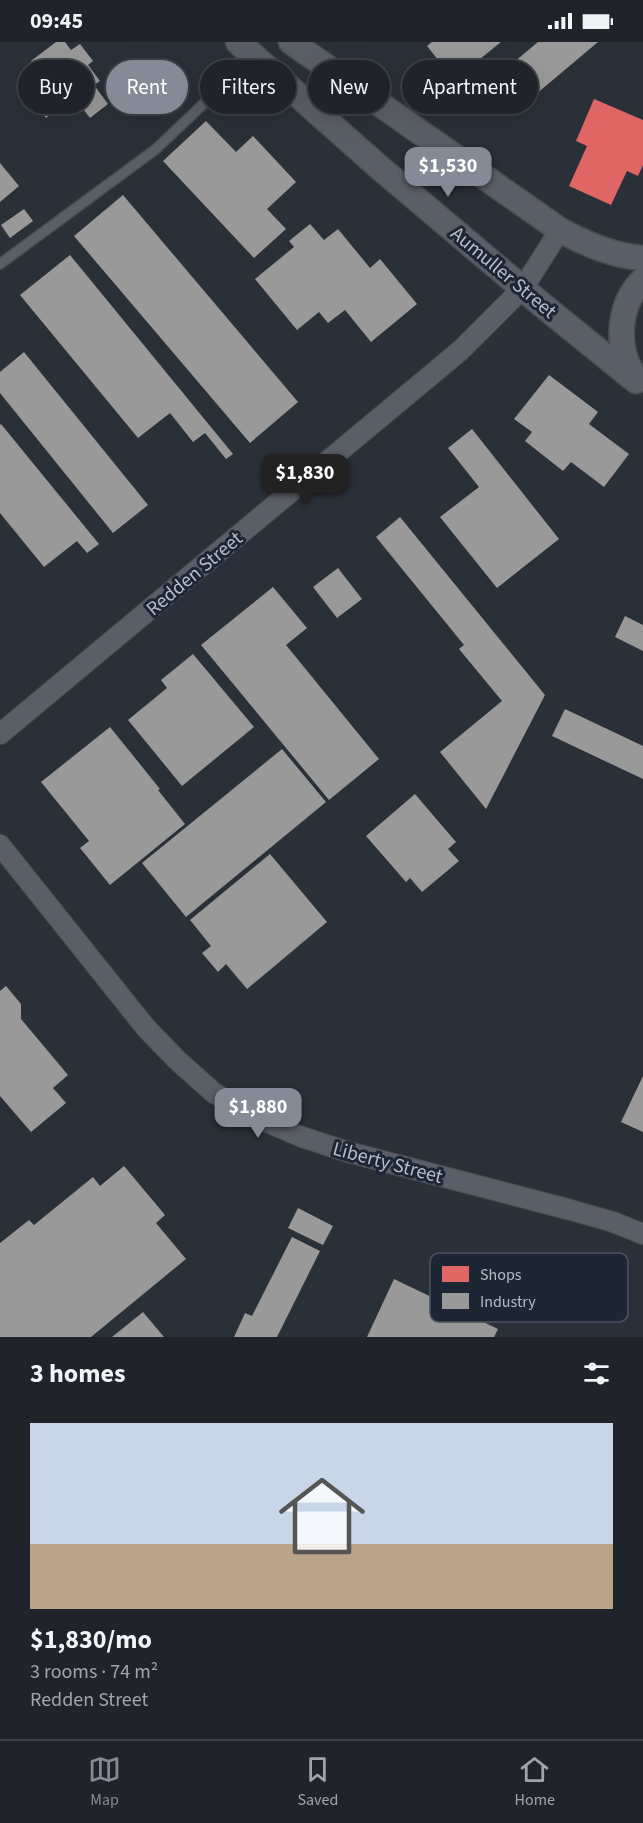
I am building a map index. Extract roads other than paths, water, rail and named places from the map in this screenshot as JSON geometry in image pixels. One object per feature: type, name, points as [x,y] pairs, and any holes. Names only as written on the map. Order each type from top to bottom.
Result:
[{"type":"street","points":[[291,42],[560,230],[584,243],[607,251],[643,258]]},
{"type":"street","name":"Aumuller Street","points":[[245,48],[380,168],[640,384]]},
{"type":"street","name":"Redden Street","points":[[0,735],[461,350],[523,288],[560,230]]},
{"type":"street","points":[[640,384],[625,358],[621,334],[625,309],[636,287],[643,280]]},
{"type":"street","name":"Liberty Street","points":[[0,845],[146,1028],[177,1061],[214,1093],[260,1119],[302,1137],[348,1152],[613,1222],[643,1234]]},
{"type":"lane","points":[[0,264],[156,148],[215,93],[245,48]]}]
